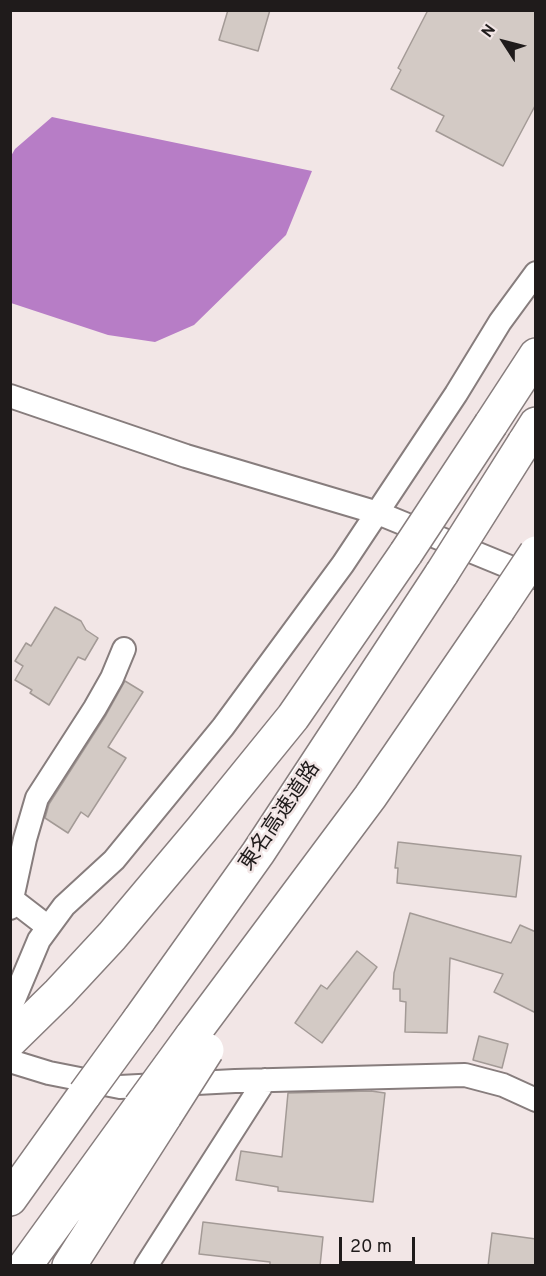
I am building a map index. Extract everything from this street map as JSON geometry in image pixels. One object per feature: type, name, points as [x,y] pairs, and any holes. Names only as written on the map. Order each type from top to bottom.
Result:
[{"type":"highway","points":[[10,1041],[59,993],[127,918],[292,717],[406,553],[536,355]]},
{"type":"highway","name":"東名高速道路","points":[[10,1199],[258,853],[530,433]]},
{"type":"highway","points":[[25,1266],[152,1112],[536,553]]},
{"type":"highway","points":[[69,1266],[152,1112]]},
{"type":"street","points":[[10,1009],[39,940],[48,927],[64,906],[114,860],[223,728],[344,564],[456,394],[500,322],[536,273]]},
{"type":"street","points":[[10,396],[186,456],[378,513],[536,577]]},
{"type":"street","points":[[48,927],[11,904],[36,798],[95,708],[112,678],[124,649]]},
{"type":"street","points":[[10,1060],[49,1073],[120,1087],[265,1080],[465,1075],[503,1085],[536,1100]]},
{"type":"street","points":[[149,1263],[265,1080]]},
{"type":"shaded area","points":[[52,117],[312,171],[286,235],[194,325],[155,342],[108,335],[11,303],[11,156],[15,149]]},
{"type":"building","points":[[228,10],[270,10],[258,51],[219,40]]},
{"type":"building","points":[[428,10],[536,10],[536,104],[503,166],[436,131],[444,116],[391,89],[401,70],[398,68]]},
{"type":"building","points":[[55,607],[81,621],[86,630],[98,638],[85,660],[78,657],[49,705],[30,693],[32,690],[15,680],[23,666],[15,661],[26,643],[31,646]]},
{"type":"building","points":[[125,681],[143,692],[108,747],[126,758],[88,817],[81,812],[68,833],[45,818],[49,804]]},
{"type":"building","points":[[398,842],[521,856],[516,897],[397,883],[398,868],[395,868]]},
{"type":"building","points":[[410,913],[511,943],[520,925],[536,932],[536,1013],[494,992],[503,974],[450,958],[447,1033],[405,1032],[406,1002],[400,1001],[400,989],[393,989],[394,973]]},
{"type":"building","points":[[357,951],[377,967],[322,1043],[295,1023],[321,985],[327,989]]},
{"type":"building","points":[[479,1036],[508,1044],[502,1068],[473,1060]]},
{"type":"building","points":[[371,1091],[385,1093],[373,1202],[278,1191],[278,1187],[236,1180],[241,1151],[282,1157],[288,1093]]},
{"type":"building","points":[[203,1222],[323,1237],[320,1266],[270,1266],[270,1262],[199,1254]]},
{"type":"building","points":[[492,1233],[536,1239],[536,1266],[488,1266]]}]
